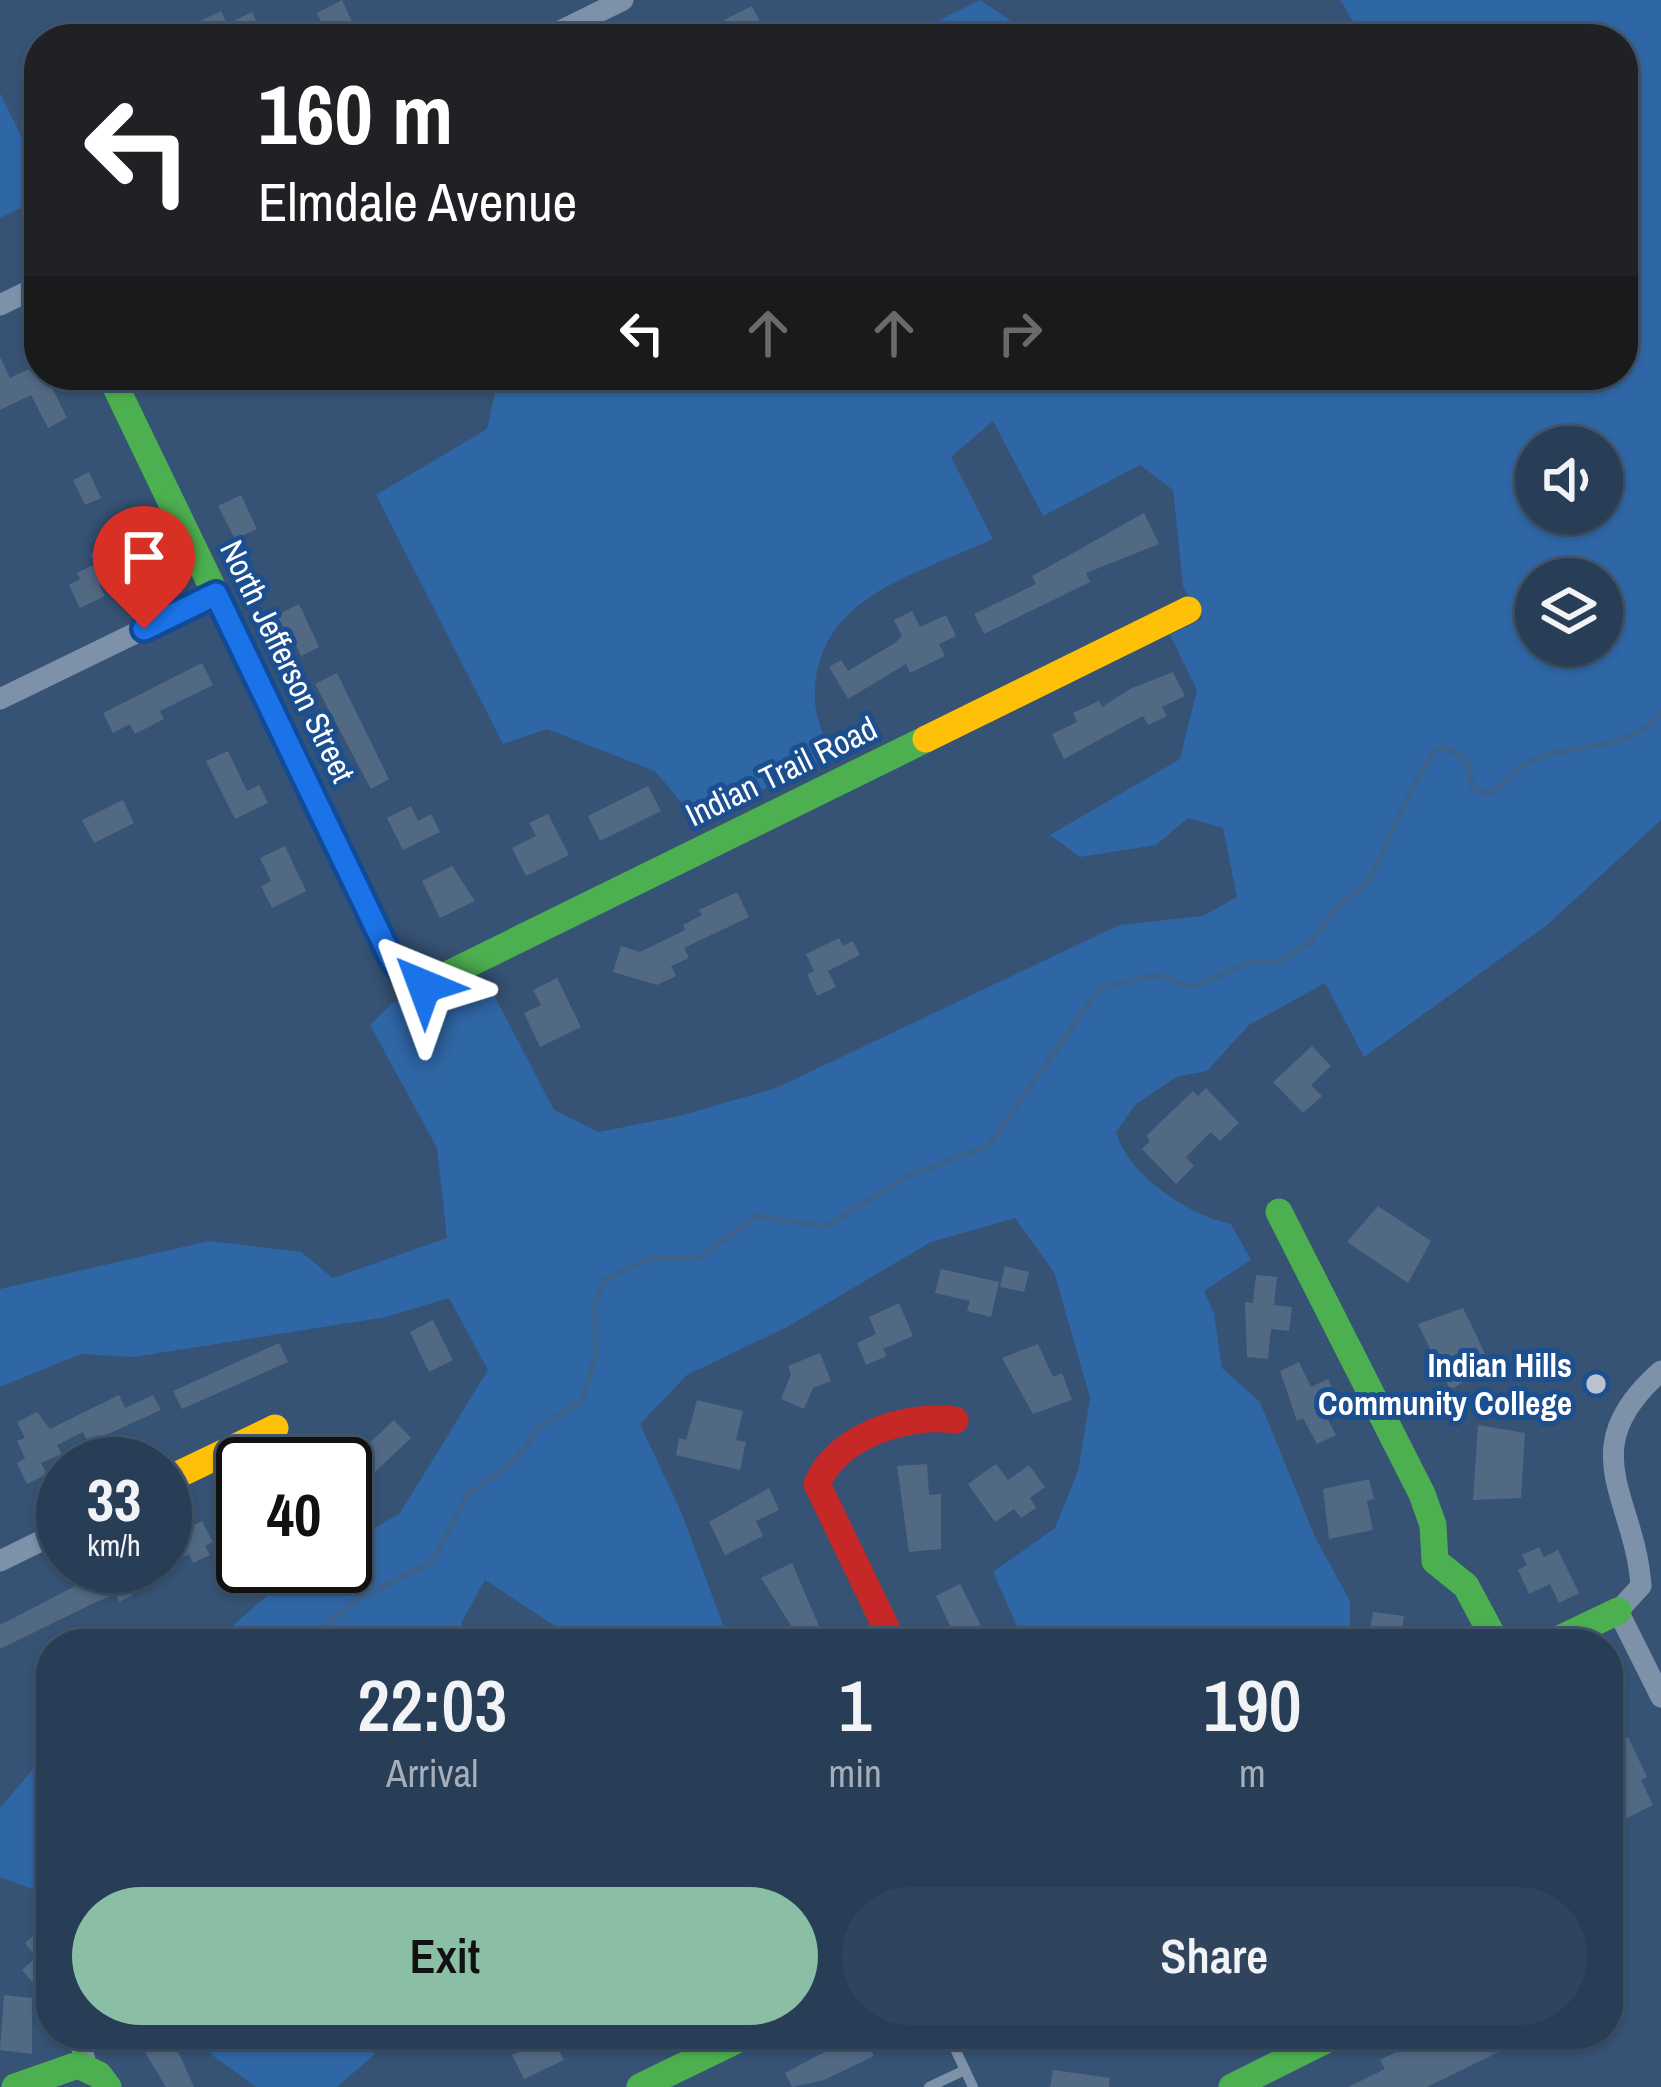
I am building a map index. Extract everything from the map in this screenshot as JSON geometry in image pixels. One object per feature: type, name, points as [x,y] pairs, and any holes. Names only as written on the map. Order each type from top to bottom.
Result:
[{"type":"street","points":[[574,24],[623,0]]},
{"type":"street","name":"North Jefferson Street","points":[[117,390],[405,977]]},
{"type":"street","points":[[0,699],[216,594]]},
{"type":"street","name":"Indian Trail Road","points":[[405,977],[424,986],[455,973],[1188,610]]},
{"type":"street","points":[[1279,1212],[1422,1494],[1433,1525],[1435,1562],[1466,1586],[1489,1629]]},
{"type":"street","points":[[1580,1629],[1618,1611],[1641,1586],[1634,1540],[1610,1468],[1618,1429],[1629,1407],[1661,1371]]},
{"type":"street","points":[[888,1629],[817,1484],[819,1469],[830,1456],[915,1418],[933,1412],[955,1420]]},
{"type":"street","points":[[192,1468],[275,1428]]},
{"type":"street","points":[[0,1561],[36,1543]]},
{"type":"street","points":[[1618,1611],[1661,1696]]},
{"type":"street","points":[[82,2049],[86,2064]]},
{"type":"street","points":[[640,2087],[681,2078],[726,2049]]},
{"type":"street","points":[[1232,2087],[1308,2049]]},
{"type":"street","points":[[16,2087],[63,2065],[86,2064],[101,2073],[108,2087]]},
{"type":"lane","points":[[955,2049],[974,2087]]},
{"type":"lane","points":[[929,2087],[965,2070]]},
{"type":"shaded area","points":[[980,0],[1012,24],[931,24]]},
{"type":"shaded area","points":[[1340,0],[1661,0],[1661,820],[1547,925],[1364,1057],[1325,983],[1249,1025],[1207,1071],[1176,1077],[1135,1105],[1116,1132],[1146,1178],[1197,1212],[1231,1224],[1251,1260],[1204,1291],[1214,1313],[1222,1368],[1260,1402],[1316,1539],[1350,1601],[1350,1629],[1018,1629],[993,1572],[1055,1528],[1078,1471],[1090,1398],[1054,1272],[1015,1218],[931,1242],[787,1327],[687,1375],[640,1424],[682,1514],[724,1629],[559,1629],[485,1580],[461,1623],[462,1629],[230,1629],[273,1593],[372,1593],[372,1530],[400,1513],[488,1370],[449,1298],[386,1317],[134,1357],[81,1354],[0,1387],[0,1289],[209,1241],[301,1252],[333,1278],[447,1238],[437,1148],[370,1025],[392,1003],[487,982],[554,1110],[599,1132],[679,1116],[776,1088],[1119,925],[1203,916],[1237,897],[1223,828],[1188,818],[1156,845],[1080,857],[1050,835],[1180,759],[1197,690],[1170,635],[1202,619],[1183,586],[1173,490],[1140,465],[1043,516],[993,421],[951,457],[993,539],[902,579],[849,614],[830,637],[818,666],[815,702],[830,756],[698,822],[655,771],[547,729],[503,744],[376,495],[487,429],[496,390],[1638,390],[1638,24],[1355,24]]},
{"type":"shaded area","points":[[0,93],[24,142],[24,206],[0,218]]},
{"type":"shaded area","points":[[36,1766],[36,1891],[0,1877],[0,1808]]},
{"type":"shaded area","points":[[373,2049],[374,2055],[337,2087],[256,2087],[208,2052]]},
{"type":"building","points":[[342,0],[353,24],[322,24],[317,13]]},
{"type":"building","points":[[752,6],[761,24],[726,24],[724,20]]},
{"type":"building","points":[[221,11],[227,24],[199,24]]},
{"type":"building","points":[[252,12],[258,24],[227,24]]},
{"type":"building","points":[[0,357],[10,378],[24,371],[24,390],[53,390],[67,418],[48,428],[31,395],[0,410]]},
{"type":"building","points":[[89,472],[101,498],[85,505],[73,480]]},
{"type":"building","points":[[241,495],[257,529],[235,539],[218,506]]},
{"type":"building","points":[[1144,513],[1159,544],[1086,573],[1090,582],[984,634],[974,614],[1036,584],[1032,576]]},
{"type":"building","points":[[142,528],[162,569],[138,581],[133,569],[99,585],[105,596],[80,608],[69,585],[80,579],[77,573],[95,564],[90,554]]},
{"type":"building","points":[[299,604],[319,647],[301,656],[293,639],[286,642],[273,617]]},
{"type":"building","points":[[912,611],[920,627],[946,615],[956,636],[939,644],[945,656],[910,673],[906,664],[848,699],[829,667],[841,660],[848,671],[895,643],[902,636],[894,620]]},
{"type":"building","points":[[202,663],[213,685],[160,711],[164,719],[135,734],[130,724],[113,733],[103,713]]},
{"type":"building","points":[[1173,672],[1185,696],[1162,707],[1167,716],[1148,725],[1143,716],[1064,759],[1052,734],[1077,722],[1073,713],[1099,701],[1102,707],[1130,689]]},
{"type":"building","points":[[337,673],[389,779],[371,789],[315,684]]},
{"type":"building","points":[[228,751],[247,791],[259,785],[268,803],[235,819],[206,761]]},
{"type":"building","points":[[648,786],[661,811],[600,841],[588,816]]},
{"type":"building","points":[[123,800],[134,823],[94,843],[82,820]]},
{"type":"building","points":[[411,806],[418,821],[431,814],[440,832],[403,850],[387,818]]},
{"type":"building","points":[[548,814],[569,855],[526,876],[512,848],[536,836],[529,823]]},
{"type":"building","points":[[285,846],[306,891],[272,908],[261,886],[271,881],[260,858]]},
{"type":"building","points":[[452,866],[475,901],[440,918],[422,881]]},
{"type":"building","points":[[737,892],[749,917],[684,948],[689,958],[671,966],[676,976],[657,985],[613,972],[621,946],[640,952],[685,930],[683,925],[702,915],[699,910]]},
{"type":"building","points":[[839,938],[843,946],[853,941],[860,955],[828,971],[836,987],[817,996],[807,974],[814,971],[806,954]]},
{"type":"building","points":[[557,978],[581,1027],[540,1047],[524,1013],[541,1005],[533,990]]},
{"type":"building","points":[[1312,1046],[1331,1066],[1311,1085],[1322,1096],[1303,1113],[1273,1082]]},
{"type":"building","points":[[1206,1088],[1239,1123],[1220,1141],[1211,1132],[1186,1157],[1194,1166],[1176,1184],[1142,1149],[1150,1141],[1146,1136],[1193,1091],[1198,1096]]},
{"type":"building","points":[[1378,1206],[1431,1241],[1408,1283],[1347,1242]]},
{"type":"building","points":[[1005,1266],[1029,1272],[1024,1292],[1000,1287]]},
{"type":"building","points":[[941,1269],[999,1282],[991,1317],[967,1311],[970,1301],[935,1293]]},
{"type":"building","points":[[1256,1275],[1277,1277],[1274,1305],[1292,1307],[1289,1331],[1271,1329],[1268,1359],[1247,1357],[1245,1302],[1253,1303]]},
{"type":"building","points":[[899,1303],[913,1336],[883,1349],[887,1356],[866,1365],[857,1343],[876,1334],[869,1317]]},
{"type":"building","points":[[1463,1308],[1491,1366],[1450,1390],[1418,1324]]},
{"type":"building","points":[[433,1320],[453,1360],[429,1372],[410,1332]]},
{"type":"building","points":[[279,1343],[288,1362],[182,1409],[173,1391]]},
{"type":"building","points":[[1038,1344],[1053,1377],[1062,1373],[1072,1400],[1033,1414],[1002,1358]]},
{"type":"building","points":[[820,1353],[831,1381],[813,1388],[804,1409],[781,1399],[791,1374],[788,1366]]},
{"type":"building","points":[[1299,1362],[1311,1387],[1328,1379],[1338,1400],[1322,1408],[1336,1435],[1317,1444],[1303,1418],[1297,1421],[1280,1371]]},
{"type":"building","points":[[119,1395],[125,1408],[153,1395],[161,1410],[101,1437],[85,1437],[83,1432],[73,1437],[36,1437],[36,1480],[27,1484],[17,1463],[25,1458],[17,1441],[25,1438],[17,1422],[37,1412],[50,1429]]},
{"type":"building","points":[[697,1400],[743,1411],[736,1440],[746,1442],[740,1470],[676,1455],[679,1438],[686,1440]]},
{"type":"building","points":[[394,1420],[411,1438],[375,1472],[372,1441]]},
{"type":"building","points":[[1478,1425],[1525,1433],[1521,1498],[1473,1500]]},
{"type":"building","points":[[927,1464],[929,1495],[941,1494],[941,1549],[909,1552],[897,1466]]},
{"type":"building","points":[[996,1464],[1008,1480],[1029,1465],[1045,1487],[1030,1498],[1036,1508],[1021,1518],[1014,1509],[995,1522],[968,1484]]},
{"type":"building","points":[[1369,1479],[1374,1499],[1367,1501],[1373,1530],[1329,1539],[1323,1489]]},
{"type":"building","points":[[769,1488],[779,1510],[756,1521],[763,1536],[725,1555],[709,1522]]},
{"type":"building","points":[[202,1521],[213,1542],[205,1546],[210,1555],[193,1563],[192,1561],[192,1526]]},
{"type":"building","points":[[1539,1547],[1544,1557],[1558,1550],[1579,1593],[1559,1603],[1550,1584],[1529,1594],[1518,1570],[1527,1565],[1522,1555]]},
{"type":"building","points":[[792,1563],[820,1629],[793,1629],[761,1578]]},
{"type":"building","points":[[960,1584],[982,1629],[952,1629],[936,1596]]},
{"type":"building","points":[[62,1593],[132,1593],[133,1595],[119,1602],[116,1594],[96,1602],[0,1649],[0,1625]]},
{"type":"building","points":[[1373,1612],[1404,1616],[1402,1629],[1370,1629]]},
{"type":"building","points":[[1628,1737],[1647,1777],[1641,1780],[1653,1805],[1623,1820],[1623,1801],[1623,1739]]},
{"type":"building","points":[[36,1933],[36,1957],[25,1943]]},
{"type":"building","points":[[36,1957],[36,1986],[22,1970]]},
{"type":"building","points":[[4,1995],[32,1998],[32,2054],[0,2050]]},
{"type":"building","points":[[143,2049],[177,2049],[194,2087],[166,2087]]},
{"type":"building","points":[[525,2049],[558,2049],[564,2060],[524,2079],[512,2055]]},
{"type":"building","points":[[830,2049],[871,2049],[874,2056],[824,2080],[792,2087],[785,2073]]},
{"type":"building","points":[[1402,2049],[1505,2049],[1427,2087],[1348,2087],[1385,2069],[1380,2060]]},
{"type":"building","points":[[1053,2070],[1110,2078],[1109,2087],[1050,2087]]},
{"type":"waterway","points":[[321,1629],[357,1599],[432,1562],[467,1496],[514,1461],[540,1427],[582,1400],[596,1354],[595,1305],[604,1280],[650,1259],[699,1258],[756,1216],[825,1227],[908,1176],[988,1146],[1100,988],[1156,975],[1192,987],[1250,962],[1277,963],[1311,942],[1334,910],[1368,882],[1432,754],[1445,747],[1466,760],[1473,789],[1490,794],[1529,762],[1637,733],[1661,712]]},
{"type":"traffic: fast","points":[[117,390],[391,958],[405,977],[424,986],[926,739]]},
{"type":"traffic: fast","points":[[1279,1212],[1422,1494],[1433,1525],[1435,1561],[1466,1586],[1489,1629]]},
{"type":"traffic: fast","points":[[1580,1629],[1618,1611]]},
{"type":"traffic: fast","points":[[640,2087],[718,2049]]},
{"type":"traffic: fast","points":[[1232,2087],[1308,2049]]},
{"type":"traffic: fast","points":[[15,2087],[78,2065],[99,2075],[108,2087]]},
{"type":"traffic: slow","points":[[926,739],[1188,610]]},
{"type":"traffic: slow","points":[[192,1468],[275,1428]]},
{"type":"traffic: jam","points":[[887,1629],[817,1484],[840,1453],[876,1431],[916,1420],[955,1420]]},
{"type":"place","name":"Indian Hills Community College","points":[[1596,1384]]},
{"type":"route","points":[[144,629],[216,594],[391,958],[405,977],[424,986]]}]
